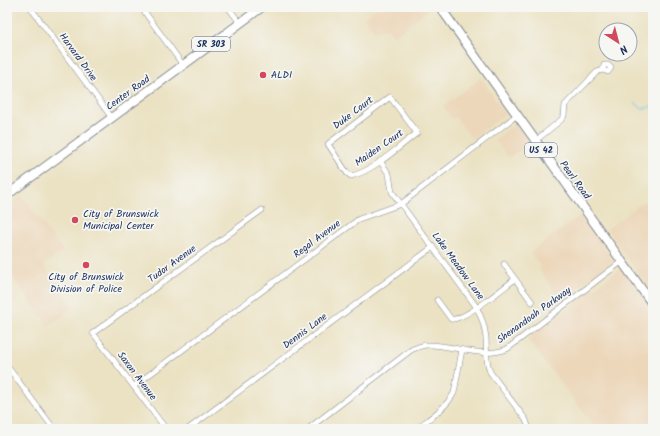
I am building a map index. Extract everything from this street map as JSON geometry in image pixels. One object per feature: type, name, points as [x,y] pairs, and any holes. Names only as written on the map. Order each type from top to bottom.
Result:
[{"type":"main road","name":"Center Road","points":[[7,195],[262,7]]},
{"type":"main road","name":"Pearl Road","points":[[440,7],[653,305]]},
{"type":"street","name":"Harvard Drive","points":[[30,7],[112,118]]},
{"type":"street","points":[[141,7],[183,65]]},
{"type":"street","points":[[228,7],[240,23]]},
{"type":"street","points":[[650,7],[653,11]]},
{"type":"street","points":[[535,141],[561,120],[564,116],[565,105],[569,100],[597,72],[602,70]]},
{"type":"street","name":"Maiden Court","points":[[351,176],[370,168],[417,133],[390,97]]},
{"type":"street","name":"Duke Court","points":[[351,176],[347,173],[328,144],[390,97]]},
{"type":"street","name":"Regal Avenue","points":[[134,386],[359,219],[401,204],[517,115]]},
{"type":"street","name":"Lake Meadow Lane","points":[[380,161],[389,174],[392,192],[477,308],[485,331],[486,363],[490,372],[526,420],[529,429]]},
{"type":"street","name":"Tudor Avenue","points":[[93,333],[262,210]]},
{"type":"street","name":"Dennis Lane","points":[[188,429],[433,247]]},
{"type":"street","name":"Shenandoah Parkway","points":[[308,429],[411,350],[429,345],[485,354],[507,349],[622,262]]},
{"type":"street","points":[[504,264],[532,302]]},
{"type":"street","points":[[437,300],[453,320],[477,308],[515,280]]},
{"type":"street","name":"Saxon Avenue","points":[[93,333],[166,429]]},
{"type":"street","points":[[416,429],[441,410],[454,393],[462,350]]},
{"type":"street","points":[[7,366],[54,429]]},
{"type":"shaded area","points":[[378,7],[428,7],[430,9],[394,36],[387,28],[375,32],[364,17]]},
{"type":"shaded area","points":[[481,78],[505,114],[472,139],[456,117],[452,119],[443,106]]},
{"type":"shaded area","points":[[515,124],[530,143],[510,157],[507,156],[495,140]]},
{"type":"shaded area","points":[[22,195],[63,251],[43,265],[74,307],[48,326],[7,269],[7,207]]},
{"type":"shaded area","points":[[653,198],[653,295],[607,229],[643,202]]},
{"type":"shaded area","points":[[578,217],[582,217],[613,261],[562,300],[539,270],[541,267],[531,252]]},
{"type":"shaded area","points":[[621,268],[653,312],[653,429],[596,429],[527,339]]},
{"type":"waterway","points":[[635,103],[639,107],[644,108],[648,108],[653,105]]},
{"type":"place","name":"ALDI","points":[[263,75]]},
{"type":"place","name":"City of Brunswick Municipal Center","points":[[75,220]]},
{"type":"place","name":"City of Brunswick Division of Police","points":[[86,265]]}]
